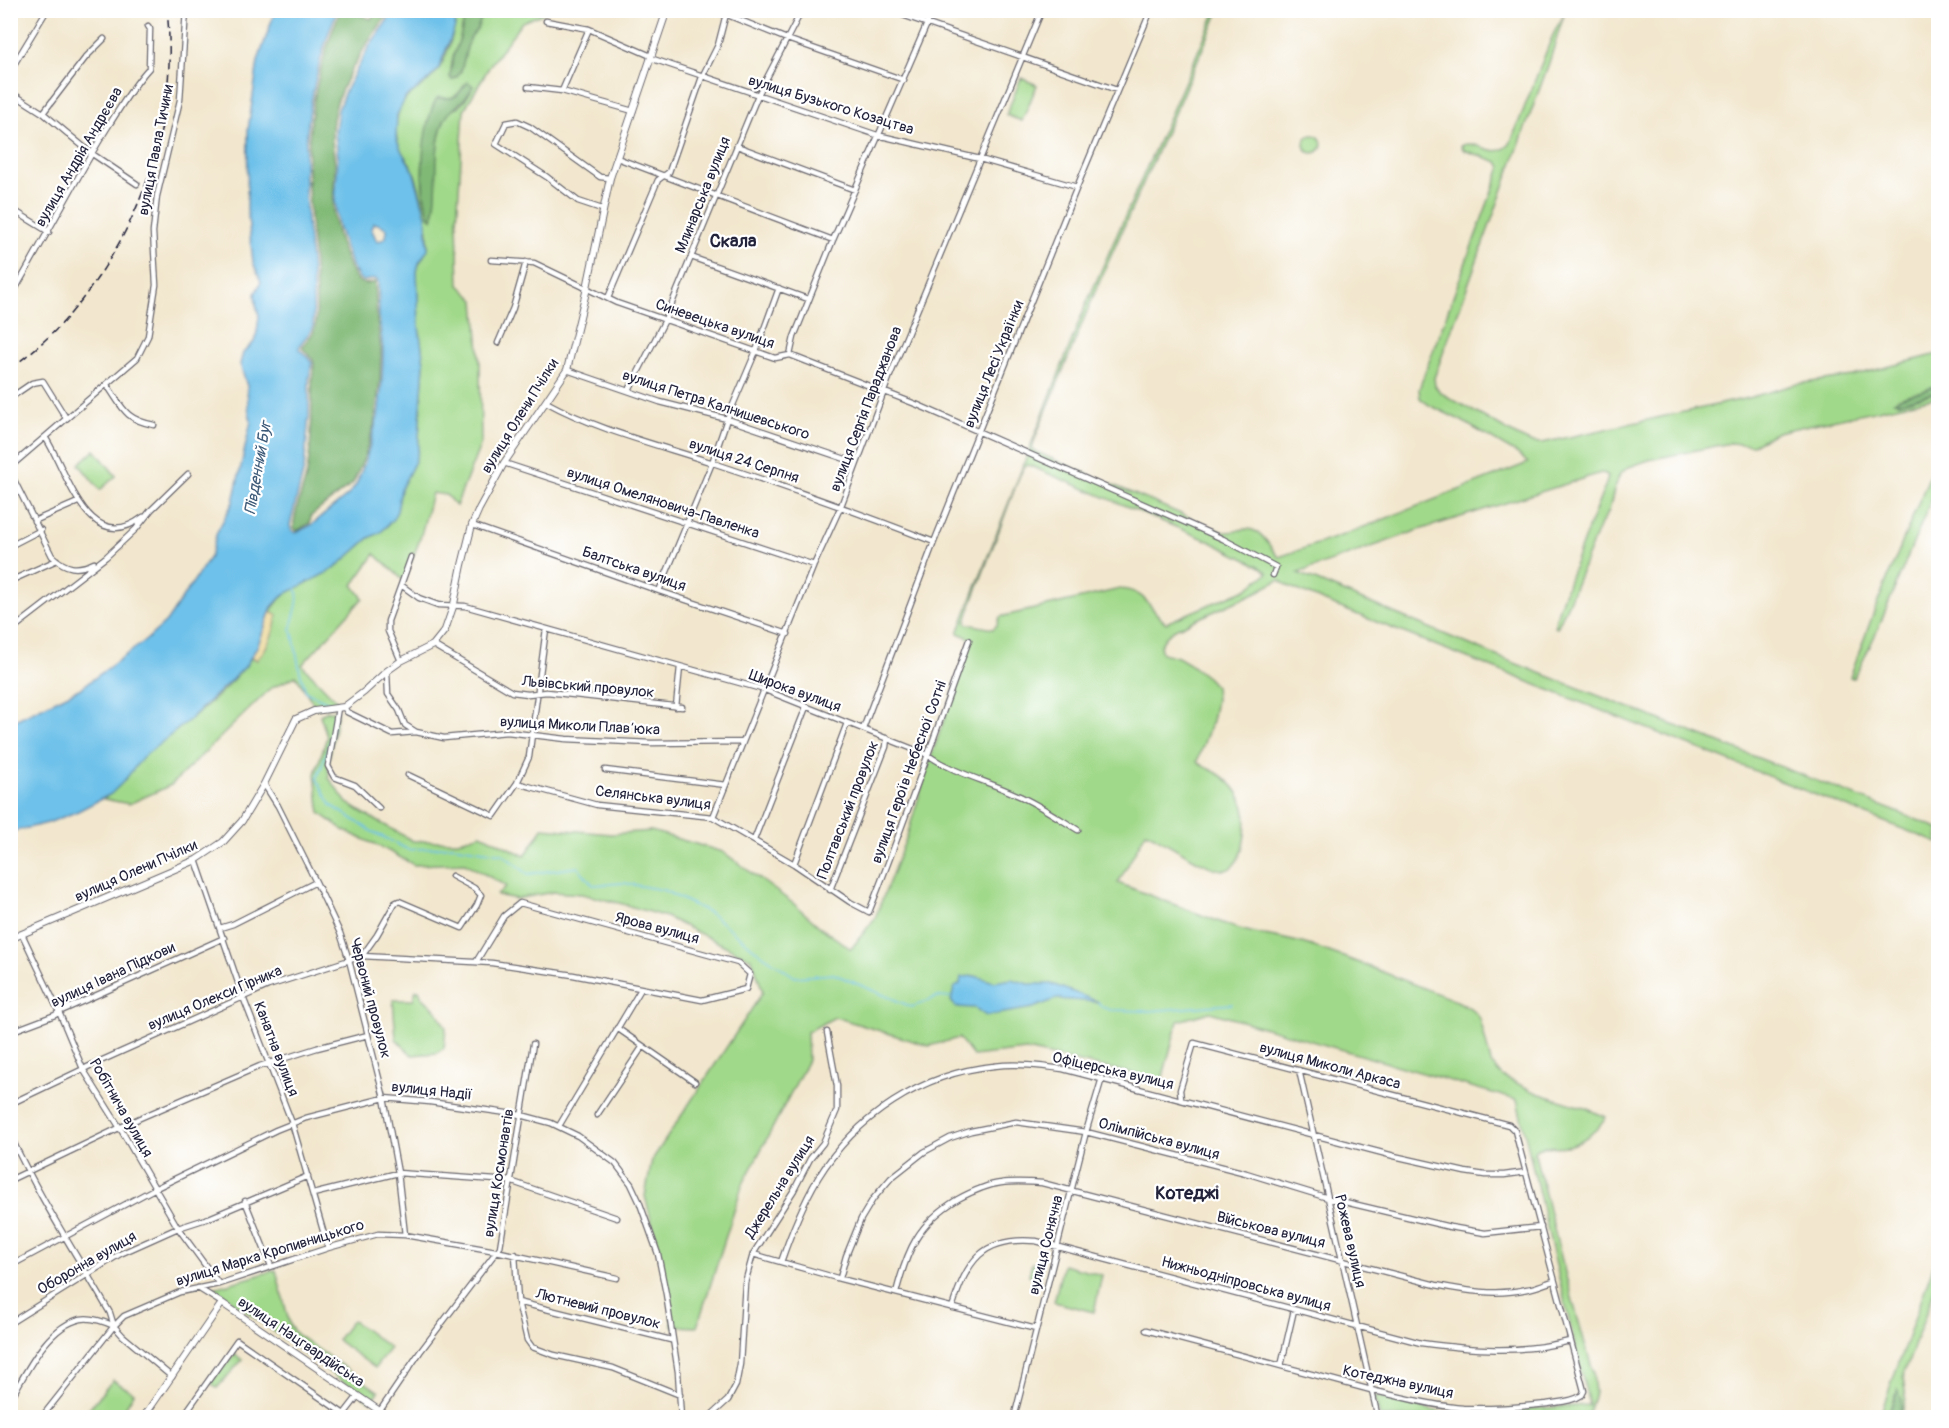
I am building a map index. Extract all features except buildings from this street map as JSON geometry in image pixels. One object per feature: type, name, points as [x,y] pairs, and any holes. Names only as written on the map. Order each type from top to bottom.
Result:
[{"type":"street","points":[[10,71],[47,10]]},
{"type":"street","name":"вулиця Павла Тичини","points":[[10,467],[137,358],[148,336],[156,285],[153,232],[155,210],[180,100],[186,10]]},
{"type":"street","name":"вулиця Олени Пчілки","points":[[10,939],[196,860],[224,842],[242,821],[264,784],[296,719],[314,711],[341,707],[364,692],[401,661],[434,645],[445,630],[454,604],[472,525],[486,494],[504,463],[567,370],[610,178],[667,10]]},
{"type":"street","name":"Млинарська вулиця","points":[[629,390],[665,320],[758,95],[801,10]]},
{"type":"street","points":[[888,10],[1118,90]]},
{"type":"street","points":[[790,355],[808,299],[933,10]]},
{"type":"street","name":"вулиця Сергія Параджанова","points":[[713,817],[1042,10]]},
{"type":"street","name":"вулиця Лесі Українки","points":[[863,729],[934,543],[1151,10]]},
{"type":"street","points":[[609,298],[658,180],[669,172],[702,77],[718,45],[726,12],[787,39],[904,80]]},
{"type":"street","points":[[546,21],[589,29],[650,57]]},
{"type":"street","name":"вулиця Андрія Андрєєва","points":[[10,298],[49,232],[91,153],[138,80],[149,68],[150,29],[148,26]]},
{"type":"street","points":[[562,91],[589,29]]},
{"type":"street","points":[[42,113],[86,57],[104,39]]},
{"type":"street","name":"вулиця Бузького Козацтва","points":[[650,57],[702,77],[878,135],[980,159],[1077,187]]},
{"type":"street","points":[[528,87],[562,91],[633,111]]},
{"type":"street","points":[[10,92],[42,113],[91,153],[137,184]]},
{"type":"street","points":[[602,209],[578,201],[562,187],[496,144],[506,123],[517,121],[530,127],[600,177],[610,178]]},
{"type":"street","points":[[737,146],[855,190]]},
{"type":"street","points":[[617,158],[833,240]]},
{"type":"street","points":[[10,208],[49,232]]},
{"type":"street","points":[[691,256],[808,299]]},
{"type":"street","name":"Синевецька вулиця","points":[[491,260],[534,263],[616,303],[775,358],[790,355],[918,405],[1223,539],[1276,567],[1273,575]]},
{"type":"street","points":[[498,343],[513,308],[526,262]]},
{"type":"street","points":[[659,591],[712,463],[779,288]]},
{"type":"street","name":"вулиця Петра Калнишевського","points":[[567,370],[660,402],[727,419],[857,463]]},
{"type":"street","points":[[10,398],[32,383],[43,381],[66,418]]},
{"type":"street","points":[[107,385],[128,416],[139,422],[154,425]]},
{"type":"street","name":"вулиця 24 Серпня","points":[[546,402],[566,413],[611,430],[841,506],[934,543]]},
{"type":"street","points":[[45,437],[53,448],[78,502],[89,516],[100,524],[110,527],[118,528],[140,519],[188,474]]},
{"type":"street","name":"вулиця Омеляновича-Павленка","points":[[504,463],[814,565]]},
{"type":"street","points":[[10,472],[52,556],[62,565],[76,569],[92,565],[106,557]]},
{"type":"street","points":[[34,521],[78,502]]},
{"type":"street","points":[[10,631],[106,557],[136,529],[151,510]]},
{"type":"street","name":"Балтська вулиця","points":[[472,525],[788,634]]},
{"type":"street","points":[[10,546],[41,530]]},
{"type":"street","points":[[401,661],[388,631],[388,621],[411,557]]},
{"type":"street","points":[[10,582],[57,560]]},
{"type":"street","name":"Широка вулиця","points":[[400,585],[419,598],[438,605],[454,604],[765,690],[928,754],[963,774],[1019,795],[1078,830]]},
{"type":"street","points":[[10,597],[14,601],[10,608]]},
{"type":"street","points":[[408,775],[494,816],[517,783],[529,757],[546,629]]},
{"type":"street","name":"вулиця Героїв Небесної Сотні","points":[[869,912],[896,845],[969,640]]},
{"type":"street","name":"Львівський провулок","points":[[434,645],[512,692],[528,694],[537,692],[679,707],[680,667]]},
{"type":"street","points":[[387,671],[388,694],[399,710],[405,725],[416,732]]},
{"type":"street","points":[[341,707],[328,766],[334,777],[355,785],[379,808]]},
{"type":"street","name":"вулиця Миколи Плавʼюка","points":[[341,707],[392,734],[416,732],[444,738],[507,732],[566,739],[651,743],[743,742]]},
{"type":"street","points":[[754,840],[806,707]]},
{"type":"street","points":[[794,864],[847,723]]},
{"type":"street","name":"Полтавський провулок","points":[[830,890],[886,747],[887,738]]},
{"type":"street","points":[[605,770],[726,785]]},
{"type":"street","name":"Селянська вулиця","points":[[517,783],[597,805],[713,817],[794,864],[830,890],[869,912]]},
{"type":"street","name":"Червоний провулок","points":[[264,784],[278,806],[316,882],[340,933],[349,960],[384,1098],[398,1173],[405,1235]]},
{"type":"street","name":"Канатна вулиця","points":[[196,860],[243,997],[292,1123],[328,1248]]},
{"type":"street","points":[[362,956],[377,935],[394,903],[399,902],[462,928],[481,895],[474,888],[452,876]]},
{"type":"street","points":[[220,928],[233,924],[316,882]]},
{"type":"street","name":"Ярова вулиця","points":[[476,962],[504,916],[520,903],[738,963],[750,974],[746,989],[727,993]]},
{"type":"street","name":"Робітнича вулиця","points":[[22,934],[59,1012],[82,1069],[120,1128],[178,1228],[219,1284]]},
{"type":"street","name":"вулиця Івана Підкови","points":[[10,1032],[55,1015],[224,938]]},
{"type":"street","name":"вулиця Олекси Гірника","points":[[10,1104],[82,1069],[268,986],[362,956],[476,962],[573,975],[702,1000],[727,993]]},
{"type":"street","points":[[559,1126],[641,989]]},
{"type":"street","points":[[617,1028],[695,1082]]},
{"type":"street","name":"Джерельна вулиця","points":[[708,1418],[728,1400],[736,1385],[740,1364],[745,1283],[753,1254],[794,1190],[810,1159],[823,1143],[837,1110],[837,1086],[827,1032]]},
{"type":"street","points":[[10,1180],[120,1128],[270,1063],[368,1035]]},
{"type":"street","name":"вулиця Миколи Аркаса","points":[[1181,1099],[1180,1090],[1194,1043],[1509,1125],[1515,1131],[1526,1172]]},
{"type":"street","name":"вулиця Космонавтів","points":[[375,1418],[420,1352],[500,1247],[533,1044]]},
{"type":"street","points":[[597,1115],[643,1046]]},
{"type":"street","name":"Офіцерська вулиця","points":[[782,1262],[800,1211],[830,1161],[844,1143],[876,1114],[906,1094],[956,1072],[995,1065],[1026,1065],[1063,1069],[1395,1156],[1465,1172],[1504,1175],[1526,1172]]},
{"type":"street","name":"Рожева вулиця","points":[[1299,1070],[1378,1418]]},
{"type":"street","name":"вулиця Сонячна","points":[[1014,1418],[1086,1132],[1102,1078]]},
{"type":"street","name":"вулиця Надії","points":[[10,1266],[154,1189],[292,1123],[384,1098],[440,1103],[521,1115],[559,1126],[578,1136],[615,1162],[631,1184],[658,1254],[681,1395],[681,1418]]},
{"type":"street","name":"Олімпійська вулиця","points":[[840,1278],[852,1237],[873,1199],[891,1178],[924,1152],[950,1138],[971,1131],[1016,1122],[1086,1132],[1246,1173],[1328,1198],[1450,1227],[1485,1233],[1541,1227]]},
{"type":"street","points":[[10,1135],[63,1237],[110,1313],[114,1326],[143,1354],[172,1377]]},
{"type":"street","points":[[1526,1172],[1570,1341]]},
{"type":"street","points":[[313,1194],[398,1173],[510,1181],[617,1218]]},
{"type":"street","name":"Оборонна вулиця","points":[[10,1323],[120,1254],[308,1176]]},
{"type":"street","name":"Військова вулиця","points":[[896,1293],[905,1261],[931,1218],[969,1192],[1000,1183],[1018,1182],[1042,1183],[1466,1291],[1499,1292],[1527,1289],[1554,1281]]},
{"type":"street","points":[[245,1201],[271,1266]]},
{"type":"street","name":"вулиця Марка Кропивницького","points":[[41,1418],[124,1316],[180,1292],[219,1284],[378,1234],[405,1235],[515,1254],[617,1278]]},
{"type":"street","name":"Нижньодніпровська вулиця","points":[[952,1308],[964,1274],[974,1259],[992,1246],[1019,1239],[1036,1241],[1421,1343],[1472,1350],[1518,1351],[1570,1341]]},
{"type":"street","points":[[515,1254],[518,1302],[527,1340],[532,1347],[540,1351],[614,1368],[681,1395]]},
{"type":"street","points":[[753,1254],[1036,1329]]},
{"type":"street","name":"вулиця Нацгвардійська","points":[[198,1288],[390,1418]]},
{"type":"street","name":"Лютневий провулок","points":[[518,1302],[672,1340]]},
{"type":"street","points":[[143,1418],[222,1303]]},
{"type":"street","points":[[1281,1366],[1294,1310]]},
{"type":"street","points":[[10,1400],[46,1342],[59,1330],[82,1318],[114,1326]]},
{"type":"street","name":"Котеджна вулиця","points":[[1146,1330],[1371,1390],[1461,1408],[1533,1406],[1567,1401],[1582,1395],[1584,1391],[1570,1341]]},
{"type":"street","points":[[183,1418],[237,1341],[344,1414],[358,1396]]},
{"type":"green space","points":[[340,11],[350,11],[371,19],[376,11],[391,11],[353,67],[341,91],[332,130],[335,166],[333,204],[335,223],[344,253],[357,280],[367,284],[375,282],[381,350],[380,381],[374,425],[363,461],[353,483],[311,516],[310,523],[297,531],[294,528],[295,516],[307,473],[310,450],[314,368],[312,358],[302,348],[313,332],[316,318],[308,154],[312,112],[320,71]]},
{"type":"green space","points":[[457,11],[466,11],[453,57],[450,77],[452,80],[461,71],[469,39],[477,29],[484,11],[549,11],[522,22],[491,64],[464,110],[457,222],[459,285],[475,300],[480,364],[481,443],[456,506],[446,495],[432,493],[420,539],[404,581],[375,554],[353,585],[363,598],[302,665],[339,705],[316,708],[296,676],[271,688],[171,785],[129,804],[104,799],[145,755],[225,689],[252,657],[257,660],[276,615],[270,612],[283,595],[334,569],[369,538],[381,532],[397,511],[401,489],[418,450],[424,364],[419,327],[417,271],[427,249],[428,238],[419,186],[412,167],[399,146],[396,123],[402,104],[434,75],[443,62]],"holes":[[[465,84],[473,86],[464,102],[449,112],[441,128],[436,164],[434,212],[433,217],[430,217],[425,202],[422,172],[426,142],[439,97],[455,96]]]},
{"type":"green space","points":[[466,11],[484,11],[477,29],[469,39],[461,71],[452,80],[450,77],[453,57]]},
{"type":"green space","points":[[1216,11],[1219,11],[1095,292],[1032,449],[1223,532],[1253,530],[1262,536],[1279,557],[1346,534],[1528,463],[1518,454],[1462,421],[1429,405],[1420,398],[1419,389],[1501,167],[1498,162],[1464,150],[1461,146],[1473,144],[1497,151],[1510,144],[1552,37],[1565,11],[1549,63],[1434,378],[1435,386],[1441,393],[1519,437],[1530,442],[1542,443],[1748,398],[1797,384],[1852,376],[1938,354],[1938,386],[1894,401],[1901,402],[1938,392],[1938,397],[1777,432],[1753,445],[1730,443],[1649,460],[1629,467],[1620,474],[1609,511],[1599,527],[1557,628],[1555,627],[1560,606],[1606,484],[1608,477],[1606,474],[1601,473],[1419,530],[1298,573],[1499,657],[1938,828],[1938,843],[1323,601],[1279,580],[1175,629],[1160,646],[1162,653],[1178,657],[1190,664],[1215,686],[1216,700],[1212,721],[1197,762],[1227,780],[1240,797],[1246,817],[1242,850],[1238,860],[1231,868],[1217,869],[1197,861],[1146,832],[1118,883],[1233,927],[1324,950],[1457,1001],[1472,1009],[1480,1018],[1491,1063],[1502,1076],[1537,1093],[1606,1117],[1595,1130],[1578,1142],[1534,1151],[1593,1372],[1595,1393],[1588,1417],[1380,1417],[1374,1395],[1447,1414],[1589,1405],[1517,1100],[1210,1012],[1178,1021],[1162,1080],[1026,1050],[973,1056],[959,1038],[929,1046],[835,1017],[807,1032],[808,1060],[742,1186],[697,1327],[672,1326],[670,1295],[645,1196],[652,1160],[763,992],[752,959],[666,917],[619,903],[582,894],[553,892],[516,899],[497,895],[506,886],[465,863],[414,865],[345,831],[320,813],[315,774],[327,737],[320,715],[328,711],[338,711],[328,764],[329,778],[347,803],[413,841],[458,841],[481,834],[525,856],[543,828],[611,834],[651,831],[723,852],[851,949],[875,918],[907,836],[932,754],[972,639],[958,633],[1084,309]],"holes":[[[1028,465],[1209,541],[1259,566],[1268,573],[1246,589],[1166,623],[1137,593],[1120,589],[1000,617],[993,629],[966,622],[1019,477],[1024,467]]]},
{"type":"green space","points":[[1021,78],[1037,85],[1022,121],[1006,115]]},
{"type":"green space","points":[[468,82],[473,86],[470,92],[448,114],[439,137],[435,208],[432,219],[427,208],[423,176],[428,124],[437,98],[455,97]]},
{"type":"green space","points":[[1309,135],[1317,135],[1322,140],[1320,151],[1309,153],[1304,148],[1304,140]]},
{"type":"green space","points":[[1938,386],[1938,392],[1901,402],[1894,401],[1899,398]]},
{"type":"green space","points":[[95,450],[116,476],[100,490],[79,464]]},
{"type":"green space","points":[[1938,455],[1938,483],[1878,629],[1859,669],[1853,678],[1850,677],[1875,609]]},
{"type":"green space","points":[[416,990],[419,990],[422,997],[436,1010],[446,1028],[444,1048],[437,1053],[412,1055],[396,1039],[393,1000],[413,1000]]},
{"type":"green space","points":[[1938,1252],[1938,1280],[1903,1377],[1906,1398],[1901,1417],[1899,1417],[1901,1407],[1895,1395],[1887,1417],[1879,1418]]},
{"type":"green space","points":[[1032,1263],[1042,1265],[1039,1278],[1029,1275]]},
{"type":"green space","points":[[1063,1265],[1102,1275],[1094,1312],[1054,1302]]},
{"type":"green space","points":[[276,1270],[290,1326],[296,1334],[379,1392],[371,1402],[214,1288]]},
{"type":"green space","points":[[352,1320],[390,1348],[375,1368],[337,1340]]},
{"type":"green space","points":[[235,1354],[242,1360],[217,1388],[210,1382]]},
{"type":"green space","points":[[113,1380],[134,1393],[120,1417],[82,1417]]},
{"type":"green space","points":[[1898,1390],[1902,1400],[1899,1417],[1887,1417]]},
{"type":"sand","points":[[270,612],[277,615],[275,627],[268,644],[257,660],[252,657]]},
{"type":"water","name":"Південний Буг","points":[[275,11],[337,11],[315,82],[305,157],[313,326],[299,349],[312,363],[309,378],[309,415],[304,469],[290,525],[291,530],[296,533],[311,525],[348,495],[356,485],[378,416],[382,381],[383,350],[378,281],[376,279],[363,281],[358,277],[351,265],[338,226],[335,201],[338,156],[335,133],[338,110],[345,91],[370,45],[394,11],[457,11],[455,27],[438,70],[406,97],[397,115],[396,138],[413,170],[426,216],[428,249],[417,271],[419,327],[424,364],[418,450],[415,461],[401,489],[397,511],[393,519],[381,532],[369,538],[334,569],[283,595],[272,607],[258,645],[245,667],[189,720],[142,758],[111,794],[48,823],[11,832],[11,722],[81,688],[146,640],[166,622],[210,557],[217,532],[233,502],[251,421],[247,386],[240,364],[243,353],[254,342],[257,332],[259,316],[255,294],[261,282],[253,262],[247,209],[248,130],[258,61]],"holes":[[[374,223],[387,229],[386,237],[377,241],[371,228]]]},
{"type":"water","points":[[975,976],[994,982],[1012,979],[1028,984],[1052,984],[1099,1002],[1056,999],[1033,1008],[986,1016],[975,1008],[956,1007],[951,1001],[954,988],[960,984],[961,977]]},
{"type":"waterway","points":[[296,587],[297,603],[291,629],[306,692],[332,704]]},
{"type":"waterway","points":[[334,715],[329,746],[317,779],[331,805],[371,831],[409,850],[453,846],[502,854],[528,874],[578,867],[593,885],[624,883],[663,890],[710,913],[757,951],[795,977],[834,974],[912,1007],[937,997],[951,997]]},
{"type":"waterway","points":[[1098,1002],[1102,1007],[1111,1010],[1149,1011],[1232,1004]]},
{"type":"railway","points":[[10,369],[71,313],[96,280],[118,245],[136,209],[161,132],[167,92],[169,51],[167,10]]},
{"type":"district","name":"Скала","points":[[733,241]]},
{"type":"district","name":"Котеджі","points":[[1187,1193]]}]
